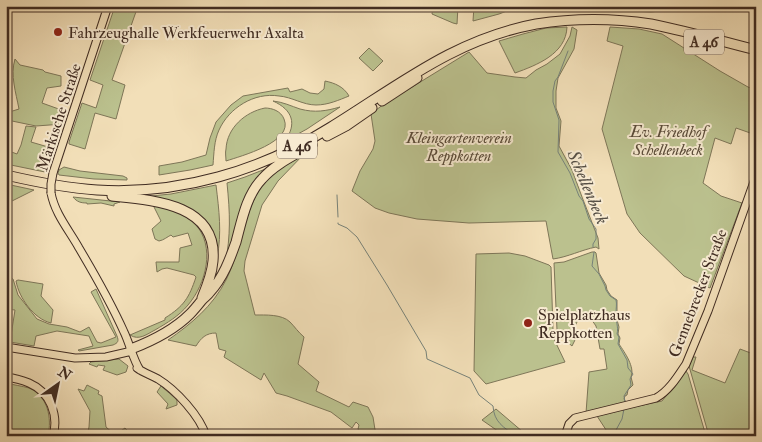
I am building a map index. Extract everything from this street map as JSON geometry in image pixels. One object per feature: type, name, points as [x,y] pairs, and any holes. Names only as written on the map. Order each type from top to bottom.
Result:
[{"type":"highway","name":"A 46","points":[[233,176],[285,152],[362,111],[464,52],[488,42],[538,28],[560,23],[635,22],[661,26],[756,50]]},
{"type":"highway","name":"A 46","points":[[615,23],[756,55]]},
{"type":"highway","name":"A 46","points":[[6,180],[59,191],[97,195],[146,195],[180,191],[260,168],[313,144],[346,126],[362,111]]},
{"type":"highway","points":[[130,350],[141,347],[160,337],[182,321],[216,285],[226,268],[236,242],[242,218],[255,187],[272,169],[313,144]]},
{"type":"highway","name":"A 46","points":[[6,175],[66,187],[126,191],[206,183]]},
{"type":"highway","points":[[97,195],[166,203],[179,207],[197,219],[206,229],[213,248],[211,273],[202,300]]},
{"type":"main road","name":"Märkische Straße","points":[[108,6],[53,173],[51,194],[57,212],[99,282],[137,366],[140,370],[163,382],[184,402],[199,420],[206,436]]},
{"type":"main road","name":"Gennebrecker Straße","points":[[565,436],[569,424],[575,418],[661,396],[682,370],[708,311],[756,176]]},
{"type":"main road","points":[[6,347],[81,358],[130,350]]},
{"type":"main road","points":[[6,377],[29,382],[45,394],[54,412],[53,436]]},
{"type":"green space","points":[[115,6],[138,6],[112,80],[125,85],[116,119],[95,113],[85,149],[69,144],[69,142],[82,103],[96,108],[103,85],[90,80]]},
{"type":"green space","points":[[433,6],[458,6],[457,24],[432,14]]},
{"type":"green space","points":[[474,6],[495,10],[509,6],[520,6],[473,21]]},
{"type":"green space","points":[[616,6],[646,6],[658,9],[659,11],[615,10]]},
{"type":"green space","points":[[567,27],[562,44],[556,51],[541,62],[515,73],[499,41],[546,28]]},
{"type":"green space","name":"Kleingartenverein Reppkotten","points":[[572,27],[577,30],[574,49],[558,78],[556,91],[556,108],[561,121],[559,146],[572,170],[598,238],[599,249],[596,247],[553,259],[546,221],[469,223],[417,219],[375,208],[352,191],[360,171],[373,149],[375,141],[371,114],[389,100],[469,52],[487,73],[526,78],[560,54],[570,36]]},
{"type":"green space","name":"Ev. Friedhof Schellenbeck","points":[[610,27],[639,29],[662,34],[720,71],[756,90],[756,135],[736,128],[731,144],[715,138],[703,183],[721,196],[742,203],[710,288],[684,276],[640,233],[627,214],[602,129],[623,46],[607,41]]},
{"type":"green space","points":[[369,48],[383,61],[373,71],[359,58]]},
{"type":"green space","points":[[15,59],[20,65],[61,76],[61,86],[47,88],[42,103],[67,112],[63,124],[36,126],[12,121],[6,123],[6,113],[19,109],[13,78]]},
{"type":"green space","points":[[325,81],[339,86],[349,96],[320,105],[307,104],[270,95],[252,99],[243,103],[223,122],[216,138],[213,165],[159,175],[159,166],[206,155],[216,122],[231,105],[243,96],[288,88],[290,92],[302,89],[318,94],[324,89]]},
{"type":"green space","points":[[273,101],[311,111],[340,107],[285,141],[291,129],[291,118],[285,109]]},
{"type":"green space","points":[[265,108],[276,110],[283,116],[285,127],[281,135],[254,152],[226,161],[227,141],[238,122],[251,113]]},
{"type":"green space","points":[[26,126],[36,127],[31,142],[55,149],[45,172],[6,164],[6,150],[17,154]]},
{"type":"green space","points":[[305,153],[278,181],[262,205],[245,261],[244,271],[255,315],[278,316],[290,322],[304,337],[298,364],[319,382],[316,391],[349,407],[353,402],[368,407],[373,417],[376,436],[361,436],[358,429],[359,425],[356,422],[352,428],[331,412],[276,393],[264,373],[261,380],[224,357],[226,351],[219,349],[216,333],[204,336],[196,346],[168,340],[201,314],[221,289],[232,266],[253,203],[269,175],[281,165]]},
{"type":"green space","points":[[273,166],[258,180],[225,265],[229,224],[227,183]]},
{"type":"green space","points":[[64,167],[80,171],[123,176],[127,180],[59,175],[59,170]]},
{"type":"green space","points":[[6,184],[34,190],[6,204]]},
{"type":"green space","points":[[216,185],[220,231],[219,249],[215,261],[203,221],[141,197],[171,194]]},
{"type":"green space","points":[[73,197],[120,202],[114,204],[114,206],[101,203],[87,204]]},
{"type":"green space","points":[[153,205],[170,209],[195,224],[205,243],[206,265],[200,287],[184,309],[173,319],[146,335],[133,337],[130,335],[165,320],[177,309],[191,291],[196,277],[167,268],[157,272],[156,262],[179,262],[180,248],[192,245],[188,233],[173,237],[171,235],[159,241],[155,239],[152,229],[161,221]]},
{"type":"green space","points":[[592,252],[596,253],[599,273],[607,290],[617,300],[619,344],[631,365],[633,385],[625,396],[626,402],[586,413],[589,372],[607,369],[604,349],[600,349],[596,326],[589,316],[581,314],[573,330],[577,335],[572,346],[559,335],[557,330],[554,263],[564,262]]},
{"type":"green space","points":[[509,253],[525,256],[551,267],[553,330],[556,338],[554,339],[565,362],[486,384],[474,371],[476,254]]},
{"type":"green space","points":[[6,275],[13,279],[18,295],[37,319],[80,332],[89,327],[97,342],[101,343],[116,337],[91,292],[96,289],[117,336],[118,342],[113,345],[79,351],[93,346],[89,336],[57,331],[36,336],[34,346],[10,342],[15,310],[6,309]]},
{"type":"green space","points":[[16,281],[43,284],[41,296],[53,310],[51,323],[39,317],[28,307],[20,294]]},
{"type":"green space","points":[[740,349],[756,355],[756,436],[709,436],[689,366],[693,357],[696,357],[692,370],[725,383]]},
{"type":"green space","points":[[119,359],[128,366],[126,372],[117,375],[103,370],[105,366],[98,365],[97,367],[89,364],[91,362]]},
{"type":"green space","points":[[686,371],[706,436],[610,436],[597,416],[662,401]]},
{"type":"green space","points":[[6,383],[29,388],[41,396],[49,415],[48,436],[6,436]]},
{"type":"green space","points":[[87,385],[99,391],[98,394],[102,396],[106,427],[115,435],[125,428],[129,432],[127,436],[87,436],[90,411],[78,389],[84,391]]},
{"type":"green space","points":[[161,386],[176,399],[177,405],[166,409],[168,404],[157,392]]},
{"type":"green space","points":[[496,409],[527,436],[505,436],[482,420]]},
{"type":"waterway","name":"Schellenbeck","points":[[568,51],[555,81],[553,91],[553,102],[559,120],[558,152],[583,201],[589,219],[596,229],[596,239],[593,247]]},
{"type":"waterway","points":[[337,195],[338,217]]},
{"type":"waterway","points":[[338,223],[357,237],[426,351],[427,359],[470,378],[479,395],[493,406],[495,416],[500,424],[516,436]]},
{"type":"waterway","name":"Schellenbeck","points":[[594,252],[592,266],[599,274],[610,296],[616,300],[618,344],[627,360],[628,368],[633,374],[630,379],[631,385],[624,396],[625,402]]},
{"type":"waterway","name":"Schellenbeck","points":[[618,436],[616,430],[622,419],[624,409]]},
{"type":"place","name":"Fahrzeughalle Werkfeuerwehr Axalta","points":[[58,32]]},
{"type":"place","name":"Spielplatzhaus Reppkotten","points":[[528,323]]}]
